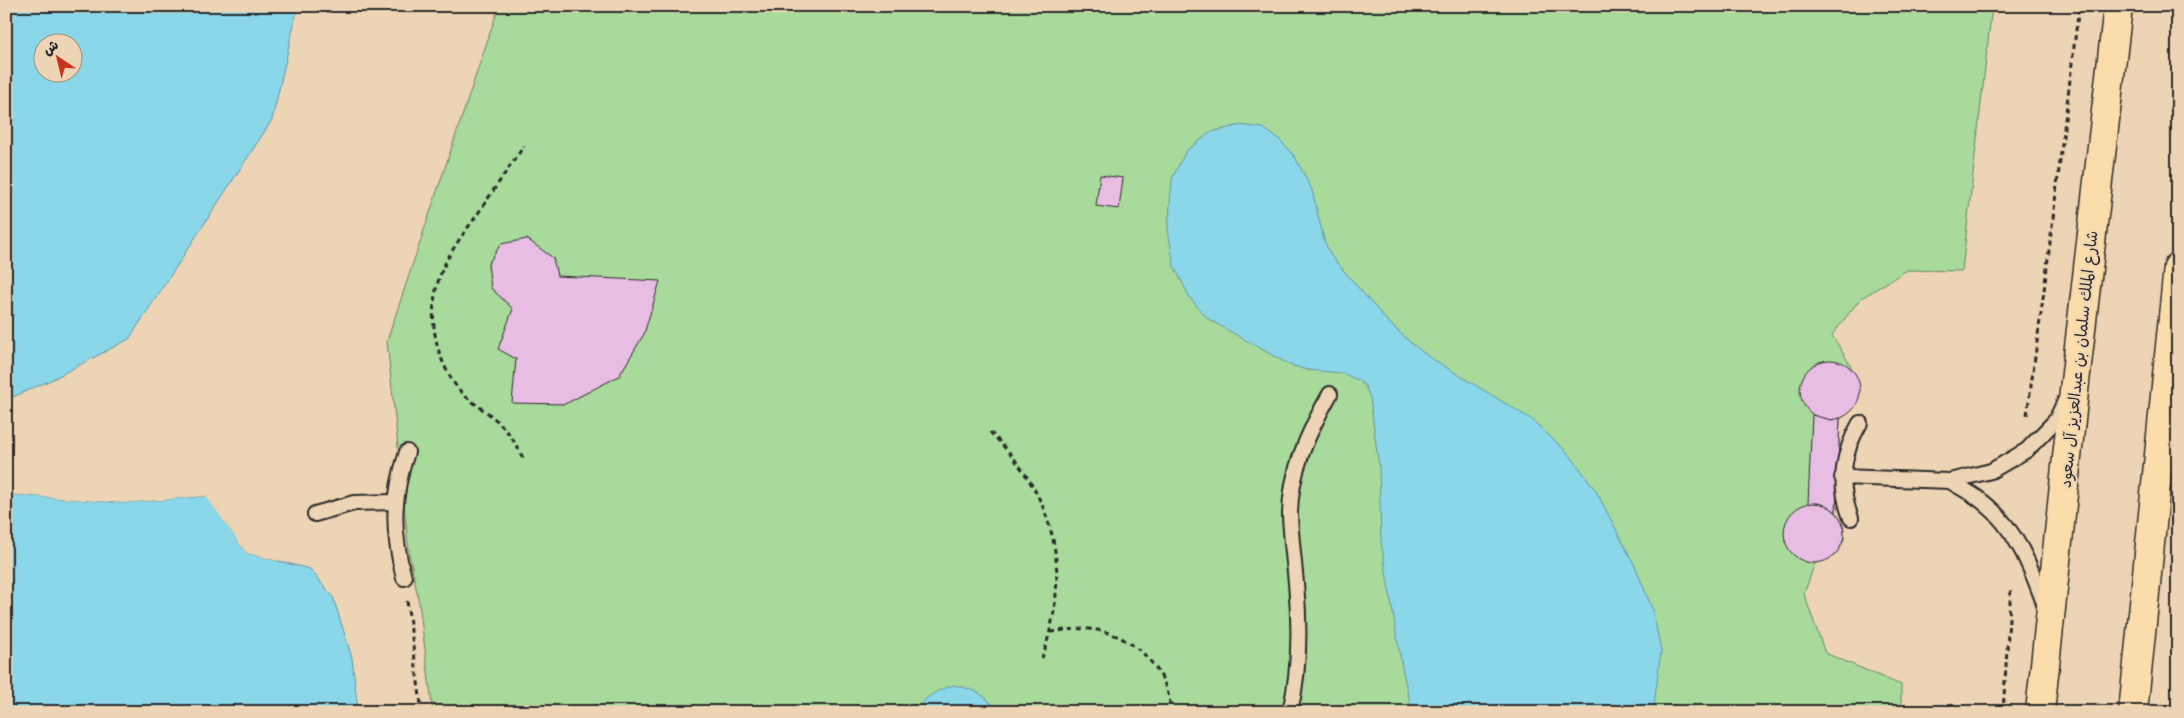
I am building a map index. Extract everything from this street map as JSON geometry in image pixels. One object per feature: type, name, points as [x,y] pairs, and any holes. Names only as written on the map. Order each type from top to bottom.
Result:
[{"type":"main road","name":"شارع الملك سلمان بن عبدالعزيز آل سعود","points":[[2040,712],[2118,6]]},
{"type":"main road","points":[[2133,712],[2178,267]]},
{"type":"lane","points":[[1842,476],[1950,481],[1991,471],[2027,450],[2056,420],[2075,382]]},
{"type":"lane","points":[[1290,712],[1297,665],[1299,625],[1290,514],[1294,483],[1302,451],[1314,422],[1330,394]]},
{"type":"lane","points":[[1851,518],[1846,504],[1842,476],[1845,456],[1851,439],[1860,423]]},
{"type":"lane","points":[[404,578],[396,536],[395,502],[399,476],[407,452]]},
{"type":"lane","points":[[1950,481],[1983,502],[2011,530],[2030,564],[2050,617]]},
{"type":"lane","points":[[315,514],[354,503],[395,502]]},
{"type":"path","points":[[2026,420],[2046,281],[2079,6]]},
{"type":"path","points":[[523,458],[514,441],[502,426],[478,408],[455,384],[444,364],[436,343],[433,321],[434,298],[439,276],[449,256],[524,146]]},
{"type":"path","points":[[990,432],[1010,452],[1026,473],[1049,523],[1055,550],[1058,578],[1051,632],[1042,658]]},
{"type":"path","points":[[404,578],[422,712]]},
{"type":"path","points":[[2003,712],[2011,580]]},
{"type":"path","points":[[1051,632],[1076,628],[1096,630],[1114,634],[1130,643],[1145,655],[1157,670],[1166,686],[1171,712]]},
{"type":"green space","points":[[499,6],[1992,6],[1962,271],[1907,270],[1860,299],[1832,335],[1852,368],[1858,389],[1857,399],[1851,409],[1840,419],[1836,512],[1844,529],[1844,539],[1834,556],[1815,563],[1804,594],[1825,653],[1901,685],[1901,712],[433,712],[419,603],[409,552],[387,341]]},
{"type":"water","points":[[6,6],[298,6],[272,120],[129,339],[51,380],[6,400]]},
{"type":"water","points":[[1241,125],[1263,128],[1280,140],[1295,157],[1312,190],[1324,240],[1331,256],[1387,321],[1429,357],[1531,419],[1570,455],[1596,491],[1635,566],[1653,611],[1661,651],[1653,712],[1412,712],[1402,667],[1381,542],[1379,467],[1370,398],[1365,386],[1358,380],[1342,373],[1307,370],[1290,365],[1208,319],[1190,298],[1174,266],[1168,230],[1172,179],[1186,151],[1211,132]]},
{"type":"water","points":[[6,494],[123,503],[207,496],[246,553],[310,569],[333,597],[352,658],[358,712],[6,712]]},
{"type":"water","points":[[954,685],[980,694],[1000,712],[917,712],[927,698],[937,691]]},
{"type":"pier","points":[[6,492],[123,501],[207,493],[248,551],[279,559],[278,561],[246,553],[206,496],[123,503],[6,494]]},
{"type":"building","points":[[1100,175],[1123,178],[1119,209],[1096,206]]},
{"type":"building","points":[[527,239],[553,258],[557,276],[660,281],[644,334],[619,376],[565,404],[512,403],[516,359],[498,349],[513,309],[491,288],[488,264],[501,244]]},
{"type":"building","points":[[1830,360],[1847,365],[1855,373],[1860,390],[1855,407],[1847,415],[1830,420],[1813,415],[1805,407],[1800,390],[1805,373],[1813,365]]},
{"type":"building","points":[[1812,415],[1831,420],[1840,418],[1836,512],[1818,503],[1808,504]]},
{"type":"building","points":[[1814,503],[1831,508],[1839,516],[1844,533],[1839,550],[1831,558],[1814,563],[1797,558],[1789,550],[1784,533],[1789,516],[1797,508]]}]
